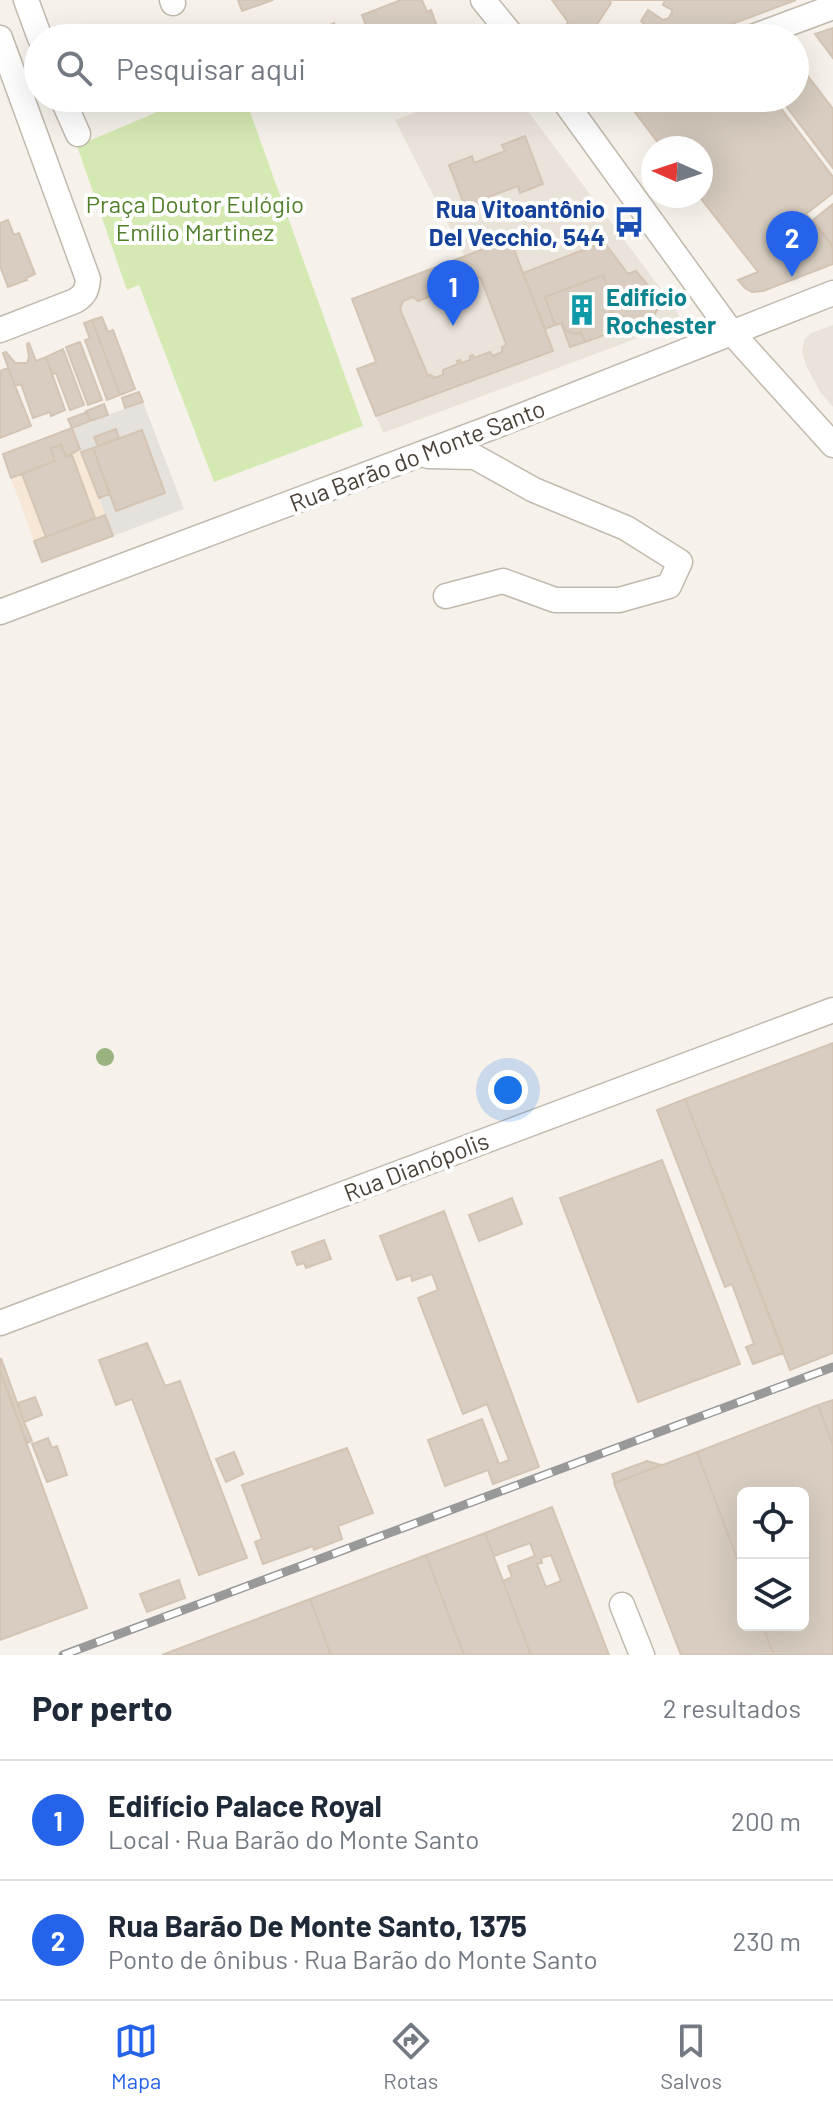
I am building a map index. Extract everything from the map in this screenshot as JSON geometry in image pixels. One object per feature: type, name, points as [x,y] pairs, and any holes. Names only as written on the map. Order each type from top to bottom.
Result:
[{"type":"street","points":[[26,0],[35,24]]},
{"type":"street","points":[[483,0],[503,24]]},
{"type":"street","points":[[787,24],[833,7]]},
{"type":"street","points":[[0,38],[24,104]]},
{"type":"street","points":[[0,330],[75,301],[87,289],[88,279],[27,112]]},
{"type":"street","points":[[68,112],[78,134]]},
{"type":"street","points":[[581,112],[732,333],[833,445]]},
{"type":"street","name":"Rua Barão do Monte Santo","points":[[0,612],[418,455],[833,293]]},
{"type":"street","points":[[418,455],[475,457],[534,490],[626,528],[680,562],[669,586],[619,600],[555,600],[503,581],[446,596]]},
{"type":"street","name":"Rua Dianópolis","points":[[0,1323],[833,1010]]},
{"type":"street","points":[[622,1605],[642,1655]]},
{"type":"shaded area","points":[[416,112],[528,112],[675,308],[679,316],[676,323],[383,433],[357,369],[376,362],[352,299],[464,256],[395,120]]},
{"type":"shaded area","points":[[833,325],[833,407],[820,392],[802,352],[804,340],[811,333]]},
{"type":"shaded area","points":[[143,402],[184,509],[113,536],[73,428]]},
{"type":"shaded area","points":[[73,428],[113,536],[42,563],[2,454]]},
{"type":"green space","name":"Praça Doutor Eulógio Emílio Martinez","points":[[157,112],[250,112],[363,426],[214,482],[139,285],[127,290],[77,146]]},
{"type":"building","points":[[238,0],[273,0],[242,11]]},
{"type":"building","points":[[401,0],[422,0],[427,12],[431,10],[436,24],[366,24],[362,15]]},
{"type":"building","points":[[552,0],[796,0],[732,24],[567,24]]},
{"type":"building","points":[[609,0],[665,0],[663,5],[672,12],[669,18],[663,20],[648,10],[641,21],[644,24],[597,24],[611,3]]},
{"type":"building","points":[[833,28],[833,58],[815,34]]},
{"type":"building","points":[[809,78],[833,109],[833,168],[791,112],[809,112]]},
{"type":"building","points":[[635,112],[784,112],[833,177],[833,193],[806,214],[830,243],[833,264],[763,291],[752,292],[738,280],[758,272],[708,208],[713,208],[713,136],[653,136]]},
{"type":"building","points":[[525,136],[543,184],[520,193],[518,186],[488,197],[490,204],[467,212],[449,165],[472,156],[474,163],[505,151],[502,145]]},
{"type":"building","points":[[833,204],[833,246],[813,220]]},
{"type":"building","points":[[8,220],[14,235],[19,233],[35,274],[8,287],[0,266],[0,223]]},
{"type":"building","points":[[510,239],[553,351],[376,416],[357,369],[376,362],[352,299]]},
{"type":"building","points":[[604,242],[628,274],[636,271],[652,290],[644,296],[657,310],[654,316],[616,331],[609,313],[615,308],[603,275],[545,297],[555,325],[545,329],[523,273]]},
{"type":"building","points":[[473,275],[481,279],[506,344],[502,352],[493,356],[490,352],[474,358],[473,355],[470,360],[457,361],[458,364],[443,370],[443,375],[428,376],[400,309],[403,301],[413,297],[418,301],[433,298],[463,284],[463,279]]},
{"type":"building","name":"Edifício Rochester","points":[[603,275],[615,308],[609,313],[616,331],[585,342],[581,332],[575,334],[564,329],[562,323],[555,325],[545,297]]},
{"type":"building","points":[[102,317],[108,332],[113,330],[135,389],[120,395],[92,320]]},
{"type":"building","points":[[92,320],[120,395],[107,400],[85,340],[90,339],[84,323]]},
{"type":"building","points":[[561,323],[564,329],[575,334],[581,332],[585,342],[570,347]]},
{"type":"building","points":[[80,342],[102,400],[88,405],[66,347]]},
{"type":"building","points":[[29,343],[36,361],[46,357],[65,410],[51,416],[50,412],[33,418],[21,384],[15,386],[3,353],[6,352],[15,363],[27,363]]},
{"type":"building","points":[[63,349],[84,405],[70,410],[56,373],[52,374],[46,357]]},
{"type":"building","points":[[8,368],[31,426],[0,438],[0,371]]},
{"type":"building","points":[[139,392],[143,402],[125,408],[122,398]]},
{"type":"building","points":[[104,404],[108,415],[90,421],[86,411]]},
{"type":"building","points":[[87,412],[90,421],[72,428],[68,419]]},
{"type":"building","points":[[72,428],[80,449],[66,457],[61,445],[51,448],[55,461],[11,478],[3,454]]},
{"type":"building","points":[[116,429],[119,438],[98,446],[94,437]]},
{"type":"building","points":[[142,430],[165,493],[116,511],[93,448]]},
{"type":"building","points":[[61,445],[66,457],[72,455],[95,518],[46,537],[22,474],[55,461],[51,448]]},
{"type":"building","points":[[93,448],[110,494],[99,498],[81,452]]},
{"type":"building","points":[[105,515],[113,536],[42,562],[34,541]]},
{"type":"building","points":[[833,1043],[833,1353],[790,1370],[685,1099]]},
{"type":"building","points":[[685,1099],[784,1353],[753,1364],[746,1347],[754,1344],[732,1284],[725,1287],[657,1110]]},
{"type":"building","points":[[662,1160],[740,1364],[638,1402],[560,1198]]},
{"type":"building","points":[[512,1198],[522,1224],[479,1241],[469,1215]]},
{"type":"building","points":[[444,1211],[539,1467],[493,1484],[488,1470],[445,1486],[428,1440],[482,1419],[499,1464],[509,1460],[487,1404],[463,1414],[418,1298],[438,1290],[432,1274],[412,1281],[411,1275],[397,1280],[380,1236]]},
{"type":"building","points":[[324,1240],[331,1259],[306,1268],[304,1263],[297,1265],[292,1252]]},
{"type":"building","points":[[147,1343],[165,1386],[180,1381],[247,1558],[199,1575],[132,1399],[116,1405],[99,1360]]},
{"type":"building","points":[[1,1358],[32,1441],[27,1443],[0,1371]]},
{"type":"building","points":[[0,1371],[87,1608],[0,1640]]},
{"type":"building","points":[[35,1397],[42,1415],[24,1422],[18,1403]]},
{"type":"building","points":[[833,1400],[833,1446],[818,1405]]},
{"type":"building","points":[[818,1405],[833,1446],[833,1655],[774,1655],[764,1631],[809,1631],[809,1487],[737,1487],[737,1558],[697,1452]]},
{"type":"building","points":[[48,1438],[52,1448],[57,1446],[67,1475],[47,1482],[32,1444]]},
{"type":"building","points":[[347,1448],[373,1513],[338,1526],[342,1539],[263,1564],[255,1542],[262,1539],[242,1485]]},
{"type":"building","points":[[234,1452],[243,1474],[226,1482],[216,1459]]},
{"type":"building","points":[[697,1452],[737,1558],[737,1631],[764,1631],[774,1655],[681,1655],[614,1483]]},
{"type":"building","points":[[647,1461],[661,1465],[615,1483],[612,1474]]},
{"type":"building","points":[[552,1507],[609,1655],[531,1655],[503,1581],[512,1577],[508,1566],[535,1556],[530,1543],[494,1556],[485,1533]],"holes":[[[551,1555],[561,1581],[546,1587],[537,1564],[542,1563],[541,1558]]]},
{"type":"building","points":[[485,1533],[531,1655],[464,1655],[426,1555]]},
{"type":"building","points":[[426,1555],[464,1655],[331,1655],[310,1599]]},
{"type":"building","points":[[179,1580],[185,1598],[147,1612],[140,1594]]},
{"type":"building","points":[[310,1599],[331,1655],[162,1655]]},
{"type":"railway","points":[[63,1655],[833,1367]]},
{"type":"place","name":"Rua Vitoantônio Del Vecchio, 544","points":[[629,222]]},
{"type":"place","name":"Rua Barão De Monte Santo, 1375","points":[[792,277]]},
{"type":"place","name":"Edifício Rochester","points":[[582,310]]},
{"type":"place","name":"Edifício Palace Royal","points":[[453,326]]}]
